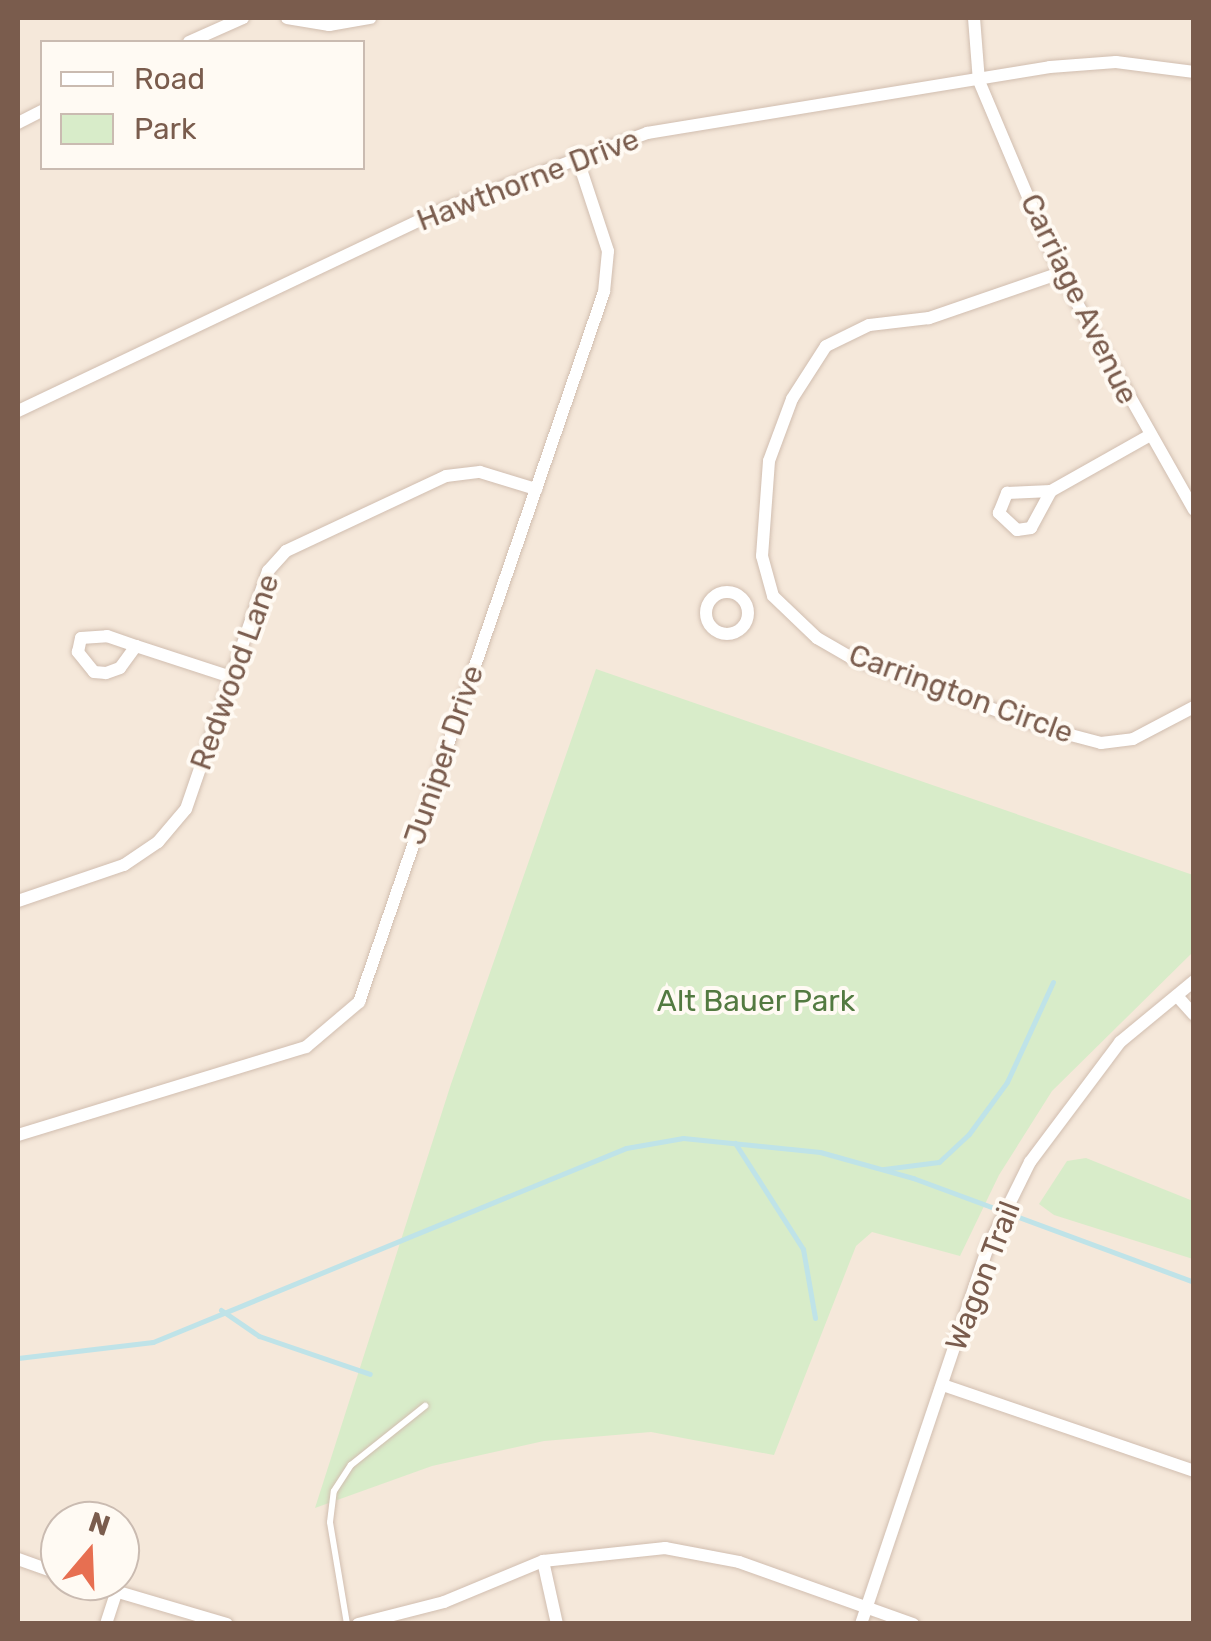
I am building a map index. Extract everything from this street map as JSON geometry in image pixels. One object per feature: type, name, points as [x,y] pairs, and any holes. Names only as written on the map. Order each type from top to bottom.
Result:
[{"type":"street","points":[[193,40],[242,18]]},
{"type":"street","points":[[287,18],[330,25],[370,18]]},
{"type":"street","name":"Carriage Avenue","points":[[974,18],[979,82],[1060,274],[1148,437],[1194,510]]},
{"type":"street","name":"Hawthorne Drive","points":[[18,411],[443,209],[576,154],[647,133],[1116,62],[1194,72]]},
{"type":"street","name":"Juniper Drive","points":[[18,1135],[306,1047],[359,1002],[604,292],[608,251],[576,154]]},
{"type":"street","points":[[749,604],[773,596],[762,556],[769,461],[792,399],[826,346],[870,325],[929,318],[1060,274]]},
{"type":"street","points":[[1051,490],[1148,437]]},
{"type":"street","name":"Redwood Lane","points":[[18,900],[124,865],[158,842],[186,810],[268,571],[316,532],[446,476],[480,472],[536,489]]},
{"type":"street","name":"Carrington Circle","points":[[773,596],[817,638],[851,658],[1048,729],[1101,743],[1133,739],[1194,707]]},
{"type":"street","points":[[136,646],[231,677]]},
{"type":"street","name":"Wagon Trail","points":[[861,1624],[997,1228],[1012,1198],[1076,1094],[1120,1042],[1194,981]]},
{"type":"street","points":[[1176,996],[1194,1015]]},
{"type":"street","points":[[943,1385],[1194,1471]]},
{"type":"street","points":[[358,1624],[444,1602],[543,1561],[665,1548],[739,1562],[913,1624]]},
{"type":"street","points":[[543,1561],[557,1624]]},
{"type":"street","points":[[140,1600],[226,1624]]},
{"type":"lane","points":[[347,1624],[330,1522],[334,1491],[352,1465],[425,1406]]},
{"type":"shaded area","points":[[18,18],[1193,18],[1193,1623],[18,1623]]},
{"type":"green space","name":"Alt Bauer Park","points":[[596,669],[1193,875],[1193,952],[1052,1091],[999,1175],[960,1256],[872,1232],[856,1246],[774,1455],[651,1432],[544,1441],[432,1466],[315,1508],[451,1084]]},
{"type":"green space","points":[[1086,1158],[1193,1201],[1193,1259],[1054,1215],[1039,1204],[1067,1161]]},
{"type":"waterway","points":[[884,1169],[939,1162],[969,1134],[1007,1082],[1053,982]]},
{"type":"waterway","points":[[18,1358],[153,1342],[626,1148],[683,1138],[820,1152],[913,1178],[1194,1282]]},
{"type":"waterway","points":[[735,1143],[803,1249],[815,1318]]},
{"type":"waterway","points":[[221,1310],[259,1336],[370,1374]]}]
